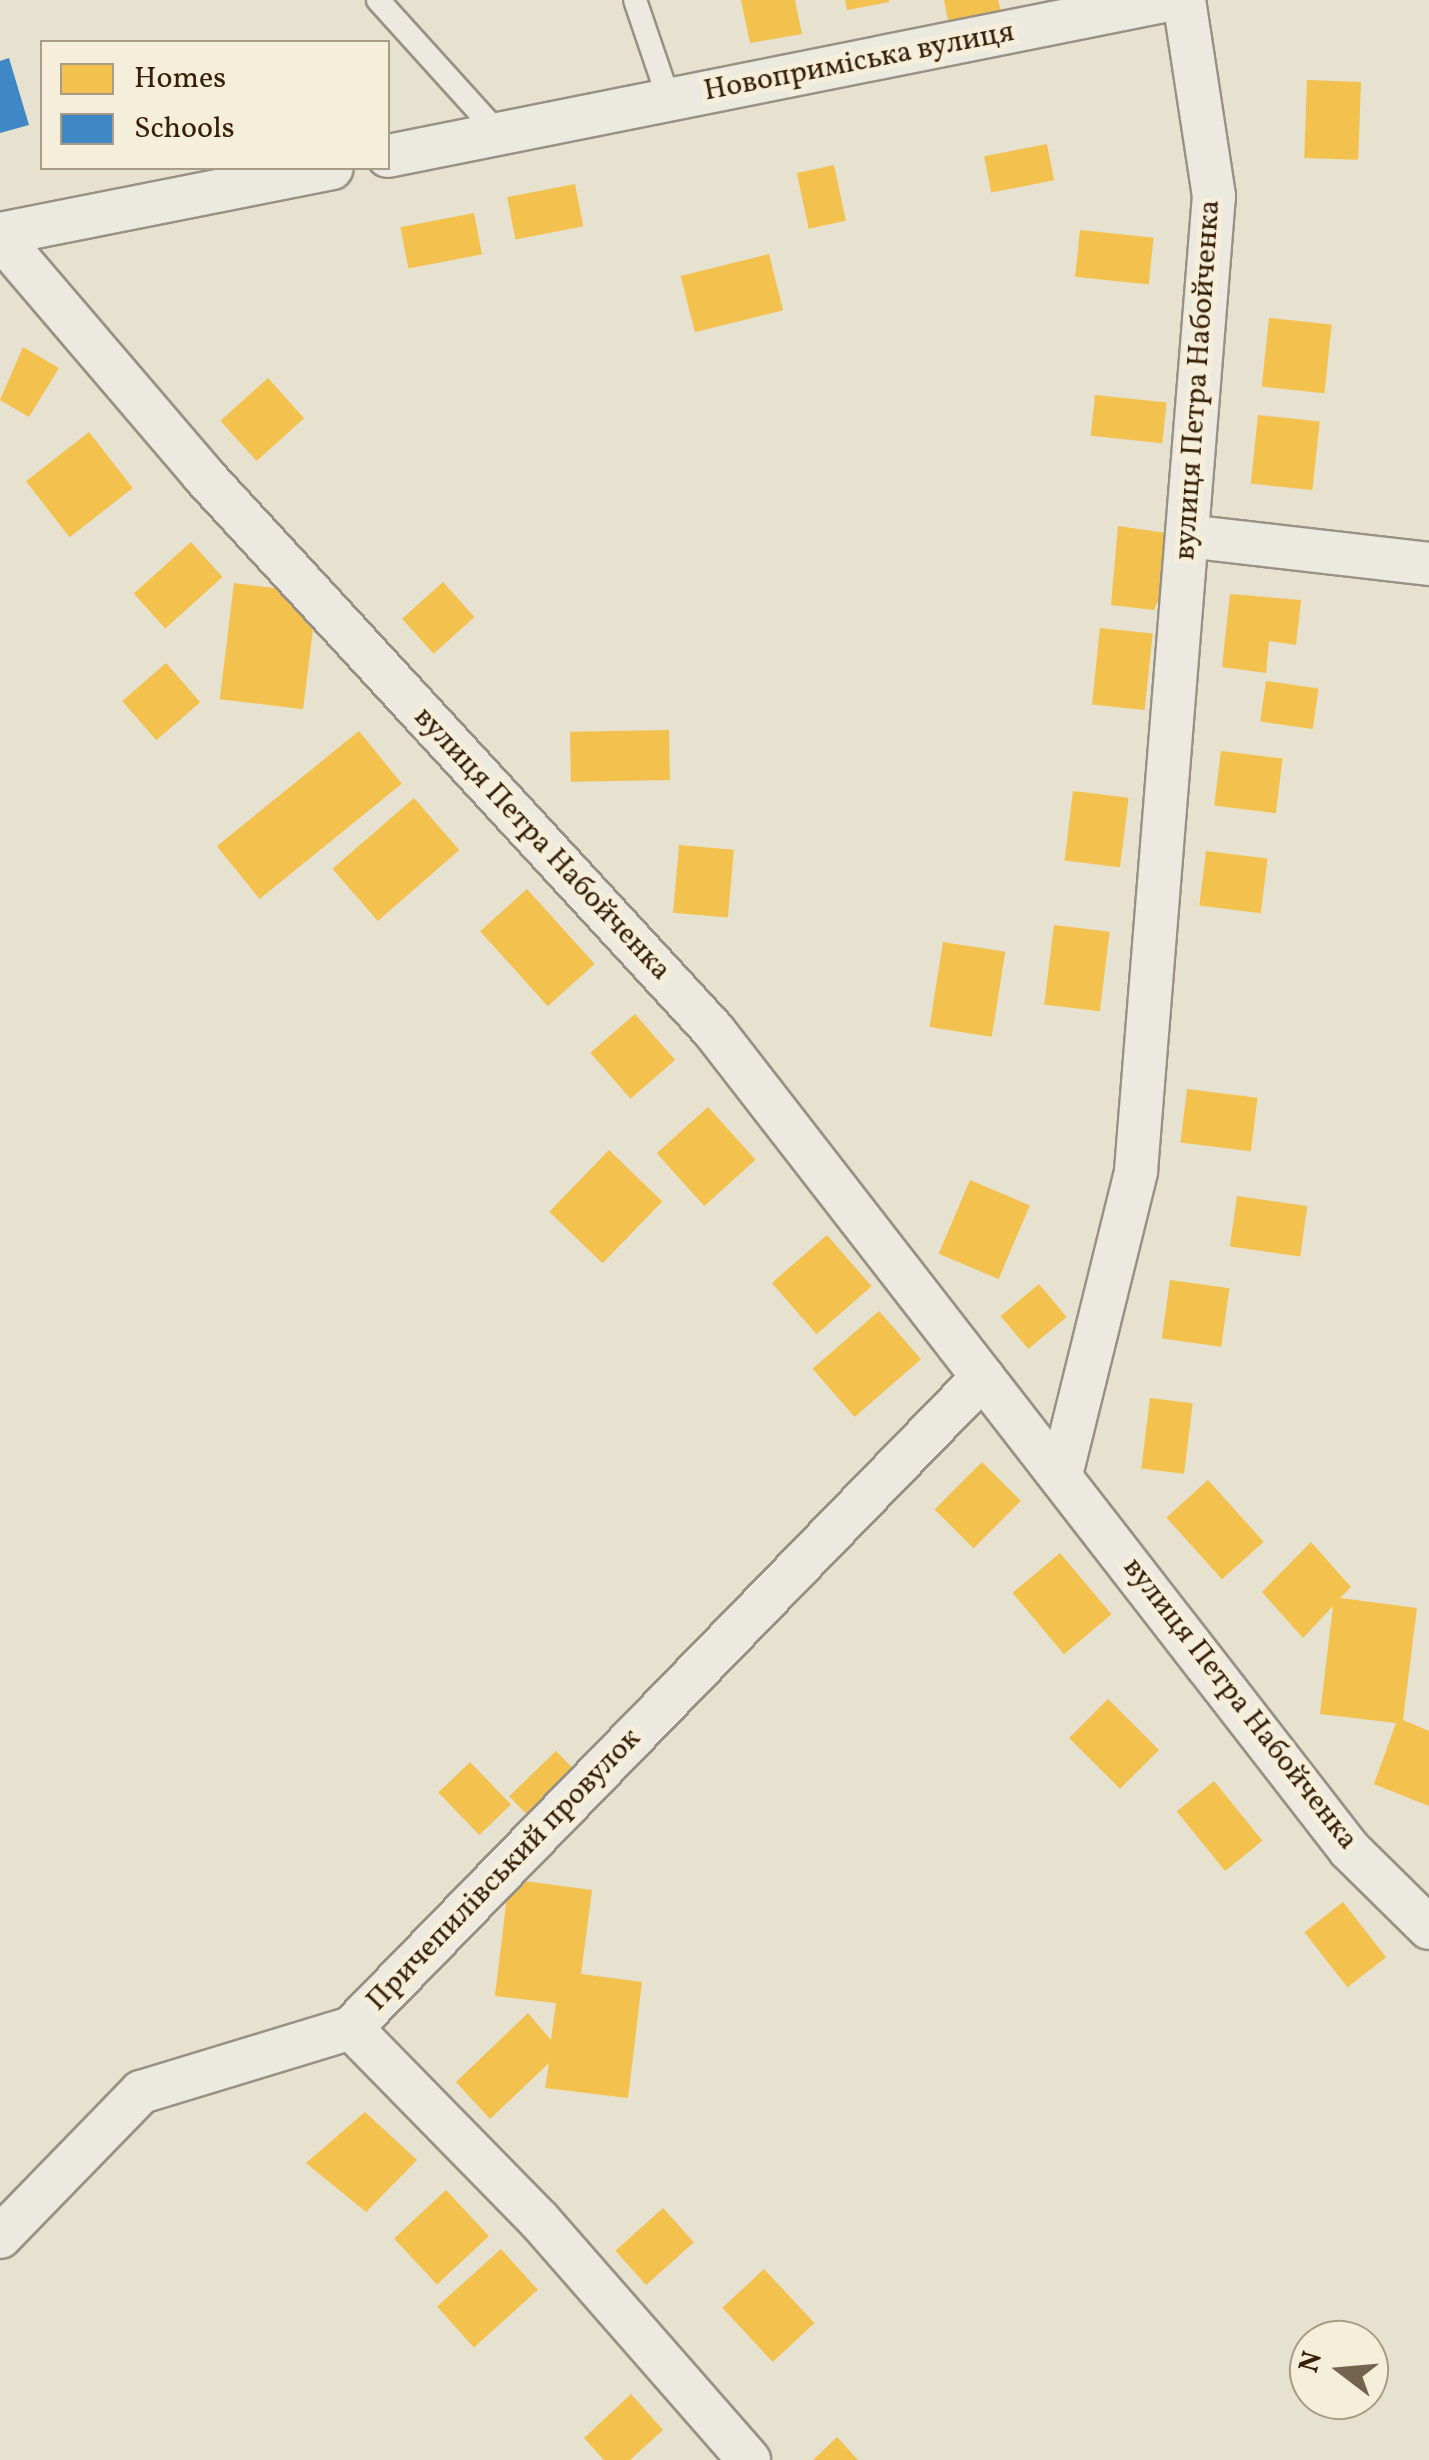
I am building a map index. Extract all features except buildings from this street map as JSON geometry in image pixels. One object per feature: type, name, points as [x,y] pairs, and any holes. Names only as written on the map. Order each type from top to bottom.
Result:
[{"type":"street","name":"Новоприміська вулиця","points":[[390,156],[1168,0]]},
{"type":"street","name":"вулиця Петра Набойченка","points":[[1062,1470],[1136,1171],[1214,196],[1184,0]]},
{"type":"street","points":[[0,236],[322,170]]},
{"type":"street","name":"вулиця Петра Набойченка","points":[[0,236],[203,475],[714,1031],[983,1377],[1062,1470],[1350,1850],[1429,1928]]},
{"type":"street","points":[[1187,536],[1429,564]]},
{"type":"street","name":"Причепилівський провулок","points":[[748,2460],[539,2220],[351,2028],[983,1377]]},
{"type":"street","points":[[0,2237],[141,2092],[351,2028]]},
{"type":"lane","points":[[378,0],[498,134]]},
{"type":"lane","name":"Новоприміська вулиця","points":[[634,0],[668,100]]}]
